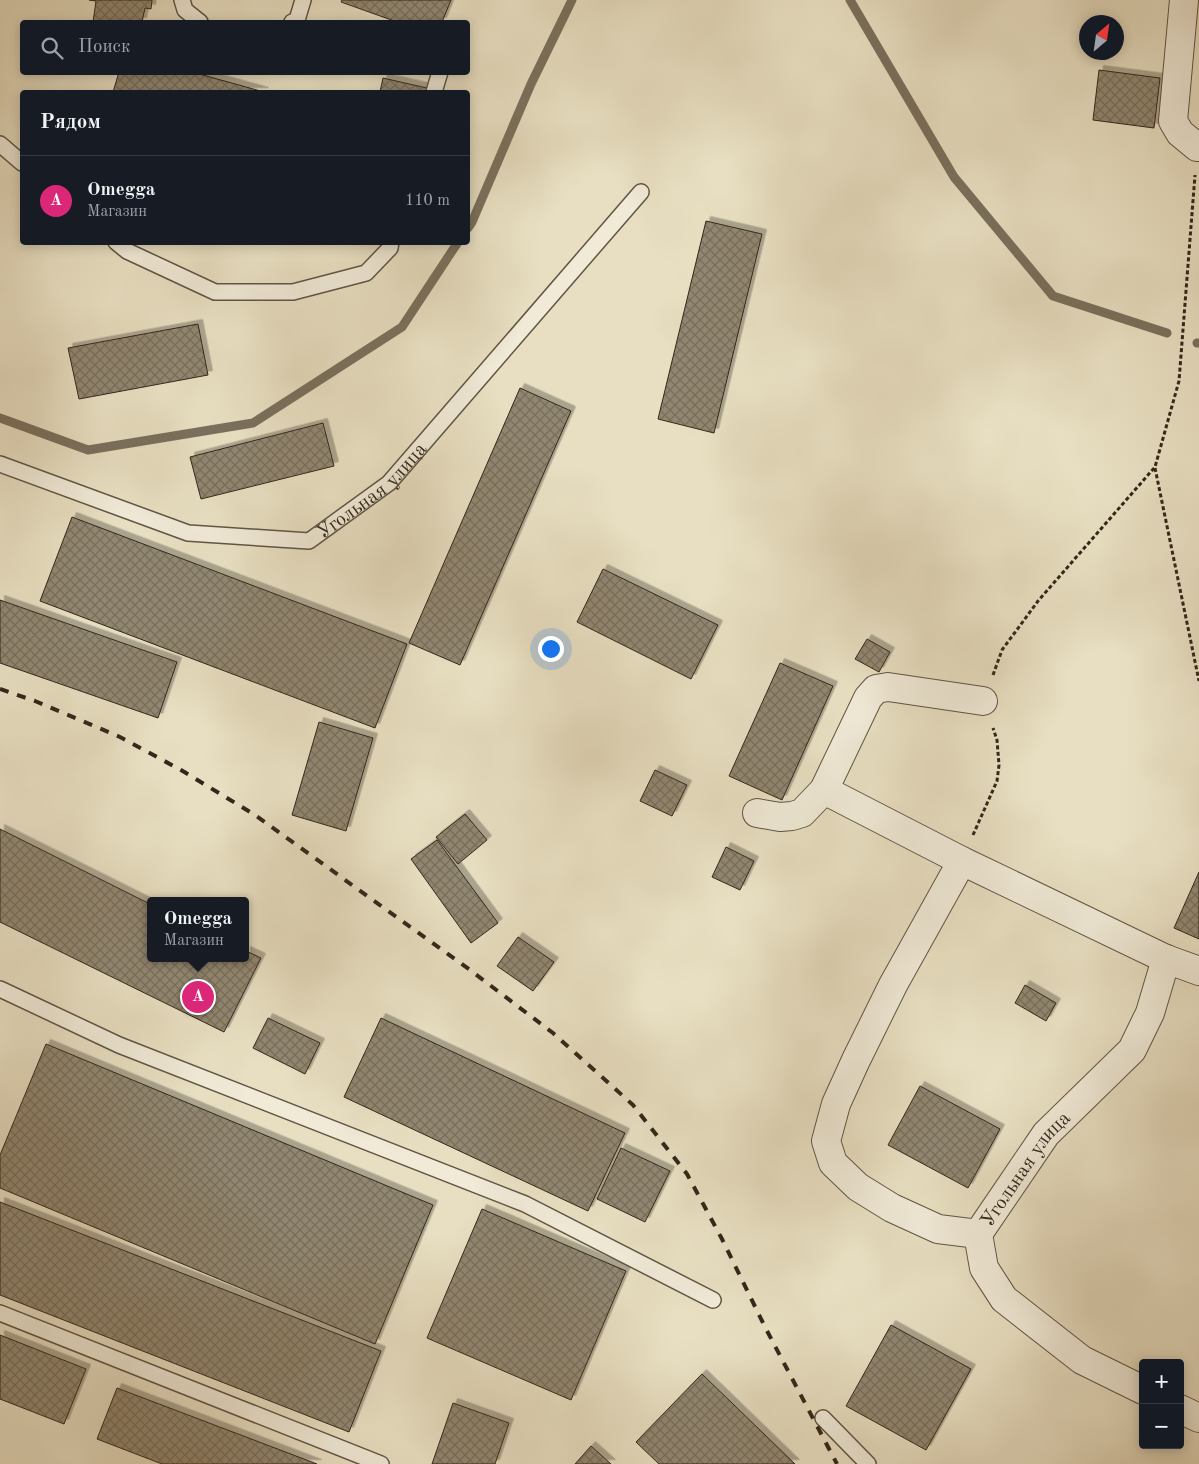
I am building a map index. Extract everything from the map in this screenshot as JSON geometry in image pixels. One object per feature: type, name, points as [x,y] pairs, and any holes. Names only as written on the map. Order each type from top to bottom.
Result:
[{"type":"street","points":[[1184,0],[1173,121],[1180,133],[1198,147]]},
{"type":"street","points":[[757,813],[780,817],[802,813],[824,790],[868,698],[876,689],[888,687],[983,701]]},
{"type":"street","points":[[824,790],[962,860],[1166,959],[1199,971]]},
{"type":"street","points":[[962,860],[893,985],[868,1035],[836,1104],[826,1141],[833,1164],[858,1187],[892,1208],[938,1229],[978,1234]]},
{"type":"street","name":"Угольная улица","points":[[1139,1388],[1082,1360],[1004,1299],[984,1268],[978,1234],[1046,1134],[1132,1050],[1150,1013],[1166,959]]},
{"type":"street","points":[[1184,1411],[1199,1418]]},
{"type":"lane","points":[[182,0],[185,10],[198,20]]},
{"type":"lane","points":[[296,20],[303,0]]},
{"type":"lane","points":[[435,90],[439,75]]},
{"type":"lane","points":[[0,144],[20,161]]},
{"type":"lane","name":"Угольная улица","points":[[0,464],[188,533],[309,541],[389,483],[641,192]]},
{"type":"lane","points":[[119,245],[126,251],[215,292],[293,292],[366,273],[390,248],[390,245]]},
{"type":"lane","points":[[0,989],[119,1045],[524,1204],[713,1300]]},
{"type":"lane","points":[[0,1313],[381,1464]]},
{"type":"lane","points":[[823,1418],[868,1464]]},
{"type":"path","points":[[962,860],[997,782],[999,765],[997,740],[983,701],[1002,650],[1038,601],[1155,468],[1179,381],[1198,147]]},
{"type":"path","points":[[1155,468],[1199,681]]},
{"type":"building","points":[[89,0],[152,0],[151,9],[145,8],[142,20],[93,20],[96,1]]},
{"type":"building","points":[[342,0],[451,0],[443,20],[391,20],[341,2]]},
{"type":"building","points":[[1099,70],[1160,78],[1154,128],[1093,120]]},
{"type":"building","points":[[118,75],[203,75],[257,90],[114,90]]},
{"type":"building","points":[[383,78],[427,88],[426,90],[380,90]]},
{"type":"building","points":[[706,221],[762,234],[714,433],[658,419]]},
{"type":"building","points":[[198,324],[208,375],[79,399],[68,348]]},
{"type":"building","points":[[520,388],[571,411],[460,665],[409,643]]},
{"type":"building","points":[[323,423],[334,466],[201,499],[190,457]]},
{"type":"building","points":[[72,517],[407,644],[375,728],[40,601]]},
{"type":"building","points":[[603,569],[718,625],[691,679],[577,622]]},
{"type":"building","points":[[0,600],[177,662],[158,718],[0,663]]},
{"type":"building","points":[[867,639],[890,652],[879,672],[855,659]]},
{"type":"building","points":[[780,663],[833,686],[782,800],[729,776]]},
{"type":"building","points":[[319,722],[373,738],[346,831],[292,815]]},
{"type":"building","points":[[655,770],[687,785],[672,816],[640,801]]},
{"type":"building","points":[[465,814],[487,840],[458,864],[436,837]]},
{"type":"building","points":[[0,829],[147,902],[147,962],[249,962],[249,952],[261,958],[224,1032],[0,922]]},
{"type":"building","points":[[437,840],[498,923],[471,943],[411,859]]},
{"type":"building","points":[[726,847],[754,861],[740,890],[712,877]]},
{"type":"building","points":[[1199,872],[1199,939],[1174,928]]},
{"type":"building","points":[[518,937],[554,962],[533,991],[497,966]]},
{"type":"building","points":[[1025,985],[1056,1003],[1046,1021],[1015,1003]]},
{"type":"building","points":[[268,1018],[320,1043],[305,1074],[253,1048]]},
{"type":"building","points":[[381,1018],[625,1133],[588,1211],[344,1097]]},
{"type":"building","points":[[46,1044],[433,1205],[375,1344],[0,1188],[0,1155]]},
{"type":"building","points":[[920,1086],[1000,1129],[968,1188],[888,1145]]},
{"type":"building","points":[[621,1148],[670,1171],[645,1222],[597,1199]]},
{"type":"building","points":[[0,1202],[381,1351],[349,1432],[0,1295]]},
{"type":"building","points":[[482,1209],[626,1271],[571,1400],[427,1338]]},
{"type":"building","points":[[891,1325],[971,1369],[926,1450],[846,1406]]},
{"type":"building","points":[[0,1335],[86,1369],[64,1424],[0,1399]]},
{"type":"building","points":[[702,1374],[795,1464],[659,1464],[636,1442]]},
{"type":"building","points":[[117,1388],[317,1464],[162,1464],[97,1439]]},
{"type":"building","points":[[453,1403],[509,1423],[495,1464],[432,1464]]},
{"type":"building","points":[[591,1446],[611,1464],[575,1464]]},
{"type":"waterway","points":[[470,225],[531,84],[572,0]]},
{"type":"waterway","points":[[850,0],[954,177],[1053,296],[1167,333]]},
{"type":"waterway","points":[[0,418],[88,450],[253,423],[402,327],[456,245]]},
{"type":"railway","points":[[0,689],[35,701],[120,737],[181,770],[255,815],[470,970],[553,1033],[633,1105],[687,1174],[837,1464]]},
{"type":"place","name":"Omegga","points":[[198,997]]}]
